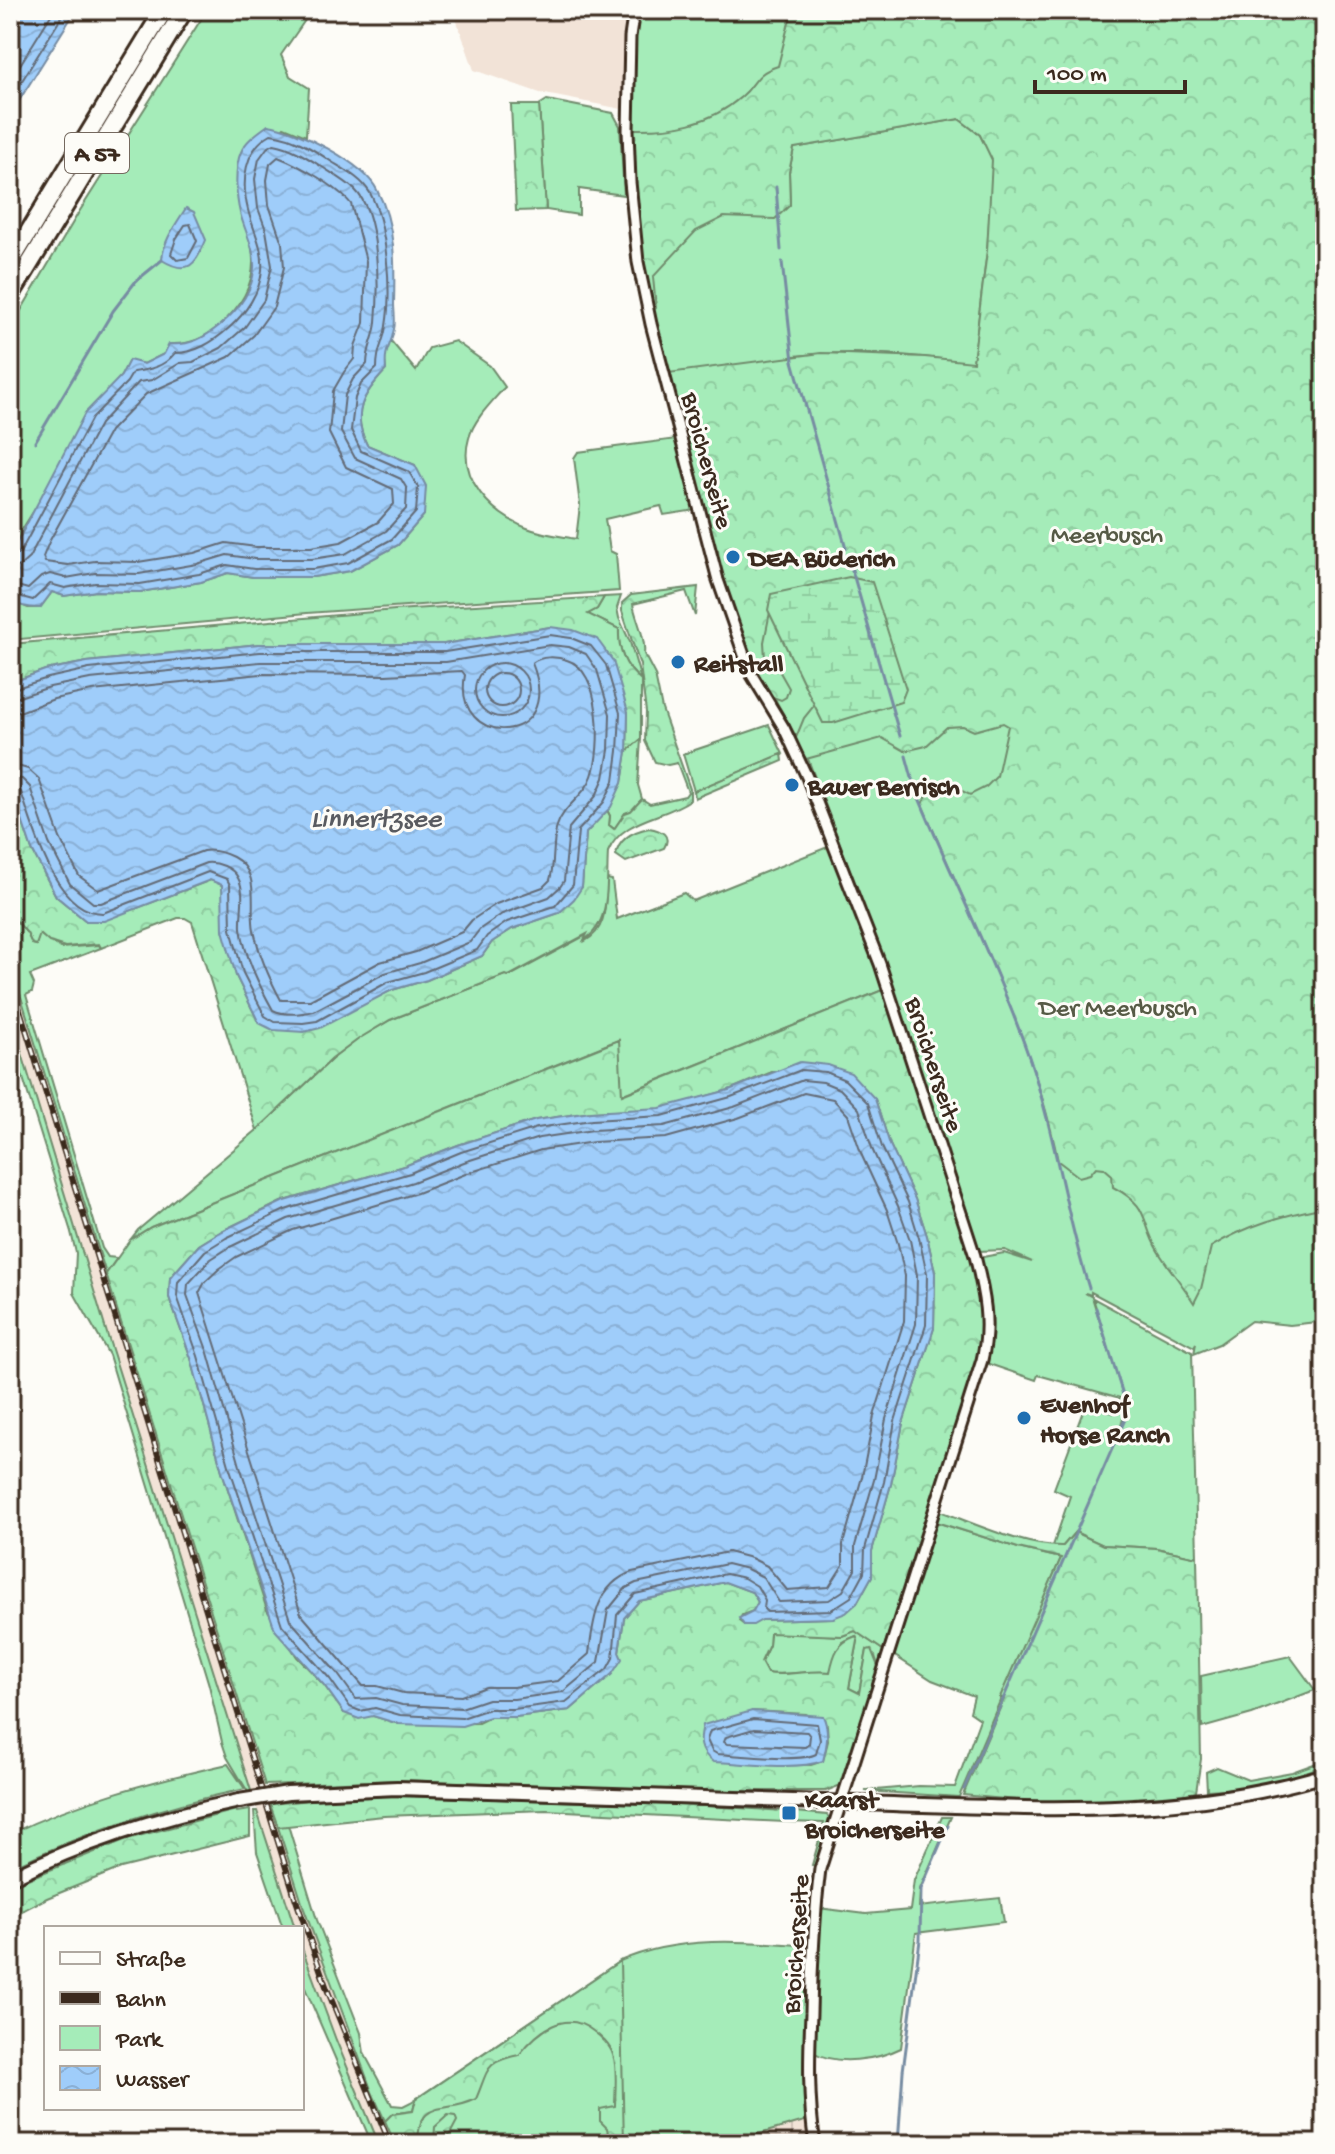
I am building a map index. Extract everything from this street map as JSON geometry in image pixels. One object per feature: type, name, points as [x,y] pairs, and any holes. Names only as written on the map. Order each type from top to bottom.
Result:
[{"type":"highway","name":"A 57","points":[[10,263],[164,10]]},
{"type":"highway","name":"A 57","points":[[10,296],[184,10]]},
{"type":"main road","points":[[10,1878],[125,1830],[168,1817],[288,1793],[397,1788],[1043,1809],[1157,1806],[1252,1794],[1325,1775]]},
{"type":"street","name":"Broicherseite","points":[[634,10],[630,37],[628,130],[638,262],[651,324],[718,580],[750,672],[799,757],[880,964],[975,1256],[986,1305],[986,1342],[979,1370],[820,1869],[815,1909],[809,2064],[815,2144]]},
{"type":"shaded area","points":[[453,10],[633,10],[627,110],[540,93],[474,70]]},
{"type":"shaded area","points":[[10,961],[270,1804],[350,2037],[395,2144],[379,2144],[304,1953],[304,1926],[294,1926],[109,1340],[10,1014]]},
{"type":"shaded area","points":[[808,2120],[809,2144],[725,2144]]},
{"type":"green space","points":[[207,10],[312,10],[281,55],[290,76],[309,88],[306,136],[284,127],[237,179],[241,213],[253,260],[249,284],[238,306],[202,338],[170,344],[164,354],[144,364],[129,361],[23,528],[10,559],[10,329],[79,212]]},
{"type":"green space","name":"Der Meerbusch","points":[[635,10],[814,10],[779,143],[790,205],[789,172],[794,148],[959,119],[980,135],[993,160],[987,251],[973,363],[884,354],[794,356],[1325,958],[1325,1321],[1290,1325],[1251,1321],[1219,1344],[1194,1354],[1196,1343],[1194,1347],[1091,1292],[1091,1295],[1085,1293],[1092,1297],[1120,1386],[1093,1298],[1192,1352],[1197,1557],[1156,1548],[1103,1545],[1075,1532],[1063,1546],[1053,1546],[1070,1496],[1054,1489],[1086,1403],[1113,1413],[1120,1398],[1038,1375],[1036,1380],[986,1363],[990,1311],[981,1260],[1004,1253],[1032,1262],[1005,1250],[978,1251],[886,965],[806,754],[777,703],[745,633],[710,531],[652,310],[631,129]]},
{"type":"green space","name":"Meerbusch","points":[[792,10],[1325,10],[1325,1207],[1266,1222],[1211,1247],[1201,1289],[1194,1303],[1158,1251],[1139,1208],[1113,1187],[1112,1175],[1104,1168],[1096,1167],[1090,1174],[1079,1177],[1058,1161],[1047,1115],[1017,1024],[922,804],[932,787],[942,781],[970,795],[986,787],[997,776],[1008,726],[1003,723],[974,731],[963,726],[947,727],[926,746],[905,751],[882,738],[806,759],[795,740],[804,718],[817,702],[770,612],[764,642],[765,658],[777,667],[789,688],[786,697],[781,700],[770,696],[753,664],[730,605],[718,550],[712,545],[668,373],[821,353],[973,362],[987,251],[992,160],[980,135],[959,119],[794,148],[789,172],[790,205],[775,219],[724,217],[696,231],[653,277],[656,308],[652,310],[636,212],[631,129],[689,124],[729,106],[760,76],[778,66]]},
{"type":"green space","points":[[547,100],[613,113],[620,126],[624,195],[579,189],[579,215],[546,210],[539,105]]},
{"type":"green space","points":[[511,105],[539,105],[546,210],[516,211]]},
{"type":"green space","points":[[390,340],[416,371],[429,348],[455,341],[490,366],[505,387],[475,424],[467,453],[468,467],[480,493],[514,522],[539,532],[576,539],[580,505],[574,458],[578,452],[676,439],[696,510],[664,515],[661,506],[605,519],[610,551],[616,554],[619,591],[307,613],[10,640],[10,600],[28,608],[40,608],[52,592],[64,596],[96,591],[140,592],[201,582],[228,573],[253,577],[313,577],[350,571],[398,545],[424,515],[415,465],[367,445],[360,423],[362,404],[371,387],[386,370],[384,353]]},
{"type":"green space","points":[[849,577],[872,582],[906,689],[901,702],[833,723],[823,723],[768,610],[771,594]]},
{"type":"green space","points":[[698,587],[695,616],[686,591],[633,604],[644,654],[655,675],[662,709],[690,789],[690,800],[633,826],[614,841],[608,852],[606,900],[593,933],[509,976],[390,1020],[332,1059],[257,1130],[192,922],[178,918],[101,948],[99,944],[65,947],[49,942],[40,934],[36,945],[32,944],[14,918],[10,920],[10,881],[14,879],[10,867],[10,784],[32,850],[56,896],[86,921],[132,910],[211,880],[222,885],[236,976],[259,1023],[365,1003],[482,956],[492,942],[512,929],[559,913],[582,887],[586,833],[607,810],[609,825],[614,829],[625,813],[642,799],[650,804],[685,796],[688,792],[677,763],[668,765],[655,762],[645,741],[646,712],[640,665],[622,603],[631,595]]},
{"type":"green space","points":[[621,596],[617,608],[619,618],[641,680],[623,657],[619,629],[587,614],[597,609],[604,597]]},
{"type":"green space","points":[[604,597],[597,609],[588,614],[619,629],[623,657],[641,680],[641,739],[627,751],[628,712],[550,627],[444,644],[259,644],[87,662],[45,670],[10,683],[11,644],[395,610]]},
{"type":"green space","points":[[769,725],[783,754],[694,791],[683,754]]},
{"type":"green space","points":[[641,739],[638,785],[642,799],[625,813],[614,829],[609,825],[607,810],[622,783],[627,751]]},
{"type":"green space","points":[[782,754],[783,761],[695,798],[694,791]]},
{"type":"green space","points":[[649,828],[666,836],[664,848],[626,862],[616,855],[620,844],[628,836]]},
{"type":"green space","points":[[830,846],[885,989],[621,1095],[618,1040],[151,1227],[130,1240],[257,1130],[332,1059],[361,1037],[390,1020],[505,975],[510,976],[588,934],[585,941],[592,936],[602,922],[607,879],[612,880],[617,919],[684,893],[693,901]]},
{"type":"green space","points":[[14,918],[32,944],[36,945],[39,934],[61,948],[99,945],[101,948],[30,975],[34,984],[32,992],[26,995],[102,1248],[108,1257],[117,1258],[106,1274],[10,961],[10,920]]},
{"type":"green space","points":[[885,989],[977,1279],[984,1325],[979,1360],[883,1650],[855,1631],[842,1636],[770,1633],[769,1645],[761,1662],[767,1673],[774,1674],[830,1672],[837,1650],[856,1636],[858,1641],[849,1688],[859,1693],[867,1650],[871,1649],[879,1669],[841,1785],[826,1791],[704,1791],[397,1780],[265,1785],[106,1274],[130,1240],[151,1227],[619,1040],[622,1095]],"holes":[[[774,1071],[875,1099],[890,1145],[915,1199],[935,1273],[934,1328],[903,1423],[891,1484],[872,1551],[872,1576],[857,1603],[833,1618],[762,1620],[744,1625],[739,1621],[742,1615],[753,1611],[758,1602],[752,1592],[725,1582],[639,1601],[624,1618],[612,1674],[570,1710],[490,1717],[478,1723],[399,1724],[373,1716],[344,1713],[324,1685],[297,1657],[267,1610],[222,1471],[191,1358],[169,1297],[170,1278],[199,1245],[281,1202],[407,1165],[536,1120],[591,1112],[660,1109],[729,1090]],[[752,1711],[806,1714],[827,1725],[828,1741],[823,1761],[811,1765],[762,1763]]]},
{"type":"green space","points":[[10,1014],[253,1797],[227,1757],[222,1742],[209,1685],[109,1355],[74,1293],[76,1253],[10,1036]]},
{"type":"green space","points":[[937,1510],[1032,1543],[1063,1546],[1075,1532],[1103,1545],[1156,1548],[1197,1557],[1201,1759],[1196,1792],[1110,1803],[963,1795],[1004,1699],[1000,1697],[1061,1558],[933,1521]]},
{"type":"green space","points":[[933,1521],[1061,1558],[959,1797],[865,1791],[919,1786],[955,1787],[980,1719],[970,1712],[974,1696],[932,1680],[892,1654]]},
{"type":"green space","points":[[855,1631],[883,1650],[879,1669],[875,1656],[867,1650],[859,1693],[849,1688],[858,1641],[856,1636],[842,1642],[830,1672],[772,1674],[766,1672],[761,1662],[769,1645],[770,1632],[842,1636]]},
{"type":"green space","points":[[1290,1656],[1315,1690],[1252,1714],[1202,1728],[1201,1676]]},
{"type":"green space","points":[[1325,1760],[1325,1765],[1282,1779],[1252,1786],[1207,1790],[1206,1772],[1217,1767],[1248,1780],[1292,1772]]},
{"type":"green space","points":[[228,1764],[245,1789],[125,1821],[10,1868],[10,1834],[63,1811],[117,1793]]},
{"type":"green space","points":[[405,1796],[786,1811],[785,1822],[546,1810],[384,1816],[278,1827],[270,1804],[341,1797]]},
{"type":"green space","points":[[236,1810],[250,1810],[250,1836],[121,1868],[47,1898],[10,1917],[10,1887],[127,1839]]},
{"type":"green space","points":[[254,1811],[257,1811],[294,1926],[282,1926],[257,1852]]},
{"type":"green space","points":[[786,1811],[827,1815],[830,1820],[817,1866],[812,1865],[824,1823],[785,1822]]},
{"type":"green space","points":[[942,1817],[951,1817],[920,1889],[919,1907],[1000,1898],[1004,1922],[916,1933],[901,2048],[857,2060],[833,2059],[813,2052],[818,1908],[866,1914],[910,1910],[914,1880]]},
{"type":"green space","points":[[288,1825],[317,1920],[361,2033],[364,2053],[392,2105],[403,2106],[411,2102],[620,1961],[665,1947],[737,1942],[809,1946],[808,2120],[725,2144],[418,2144],[418,2130],[425,2115],[415,2101],[413,2111],[392,2114],[385,2121],[372,2092],[304,1909],[278,1827]]},
{"type":"green space","points":[[304,1953],[379,2144],[372,2144],[304,1986]]},
{"type":"green space","points":[[620,1961],[624,2144],[609,2139],[607,2128],[600,2121],[600,2109],[615,2106],[616,2073],[612,2052],[583,2024],[562,2022],[543,2031],[519,2055],[493,2064],[476,2099],[428,2113],[419,2129],[418,2144],[395,2144],[385,2121],[392,2114],[413,2111],[416,2099]]},
{"type":"green space","points":[[448,2115],[455,2116],[457,2121],[448,2138],[437,2144],[434,2141],[435,2127]]},
{"type":"water","points":[[10,10],[76,10],[10,115]]},
{"type":"water","points":[[268,125],[312,140],[359,169],[370,180],[383,203],[393,246],[395,326],[387,352],[386,370],[371,387],[362,404],[360,423],[367,445],[415,465],[426,486],[424,515],[398,545],[350,571],[313,577],[253,577],[228,573],[201,582],[140,592],[96,591],[64,596],[52,592],[40,608],[24,607],[13,602],[10,600],[12,552],[85,413],[121,376],[129,360],[144,364],[164,354],[169,344],[184,344],[202,337],[238,307],[247,292],[254,261],[239,206],[237,166],[246,144]]},
{"type":"water","points":[[186,208],[194,212],[206,240],[195,262],[178,267],[162,260],[167,239]]},
{"type":"water","name":"Linnertzsee","points":[[550,627],[573,630],[597,639],[613,661],[628,712],[622,783],[611,807],[586,833],[582,887],[559,913],[512,929],[492,942],[482,956],[427,980],[392,990],[320,1028],[304,1032],[273,1030],[259,1023],[236,976],[223,930],[222,885],[210,880],[104,921],[86,921],[56,896],[32,850],[10,784],[10,683],[45,670],[87,662],[259,644],[444,644]]},
{"type":"water","points":[[800,1062],[828,1065],[851,1073],[875,1099],[890,1145],[915,1199],[935,1273],[934,1328],[903,1423],[891,1484],[872,1551],[872,1576],[857,1603],[846,1613],[833,1618],[762,1620],[753,1625],[744,1625],[739,1618],[753,1611],[758,1602],[752,1592],[725,1582],[639,1601],[624,1618],[619,1652],[622,1659],[612,1674],[570,1710],[490,1717],[462,1726],[399,1724],[373,1716],[359,1719],[344,1713],[324,1685],[275,1630],[222,1471],[191,1358],[169,1297],[170,1278],[199,1245],[282,1202],[407,1165],[536,1120],[591,1112],[660,1108],[729,1090]]},
{"type":"water","points":[[752,1711],[823,1716],[827,1744],[823,1761],[784,1766],[713,1762],[701,1745],[703,1725]]},
{"type":"waterway","points":[[776,187],[781,250]]},
{"type":"waterway","points":[[35,442],[113,311],[136,281],[162,260]]},
{"type":"waterway","points":[[782,262],[793,361],[846,548]]},
{"type":"waterway","points":[[850,563],[900,736]]},
{"type":"waterway","points":[[906,756],[914,785]]},
{"type":"waterway","points":[[917,793],[1029,1057],[1089,1288]]},
{"type":"waterway","points":[[964,1789],[1126,1417],[1124,1398],[1096,1308]]},
{"type":"waterway","points":[[898,2144],[903,2071],[920,1940],[921,1889],[948,1826]]},
{"type":"railway","points":[[10,978],[296,1900],[327,1989],[390,2144]]},
{"type":"place","name":"DEA Büderich","points":[[733,557]]},
{"type":"place","name":"Reitstall","points":[[678,662]]},
{"type":"place","name":"Bauer Berrisch","points":[[792,785]]},
{"type":"place","name":"Evenhof Horse Ranch","points":[[1024,1418]]},
{"type":"place","name":"Kaarst Broicherseite","points":[[789,1813]]}]
